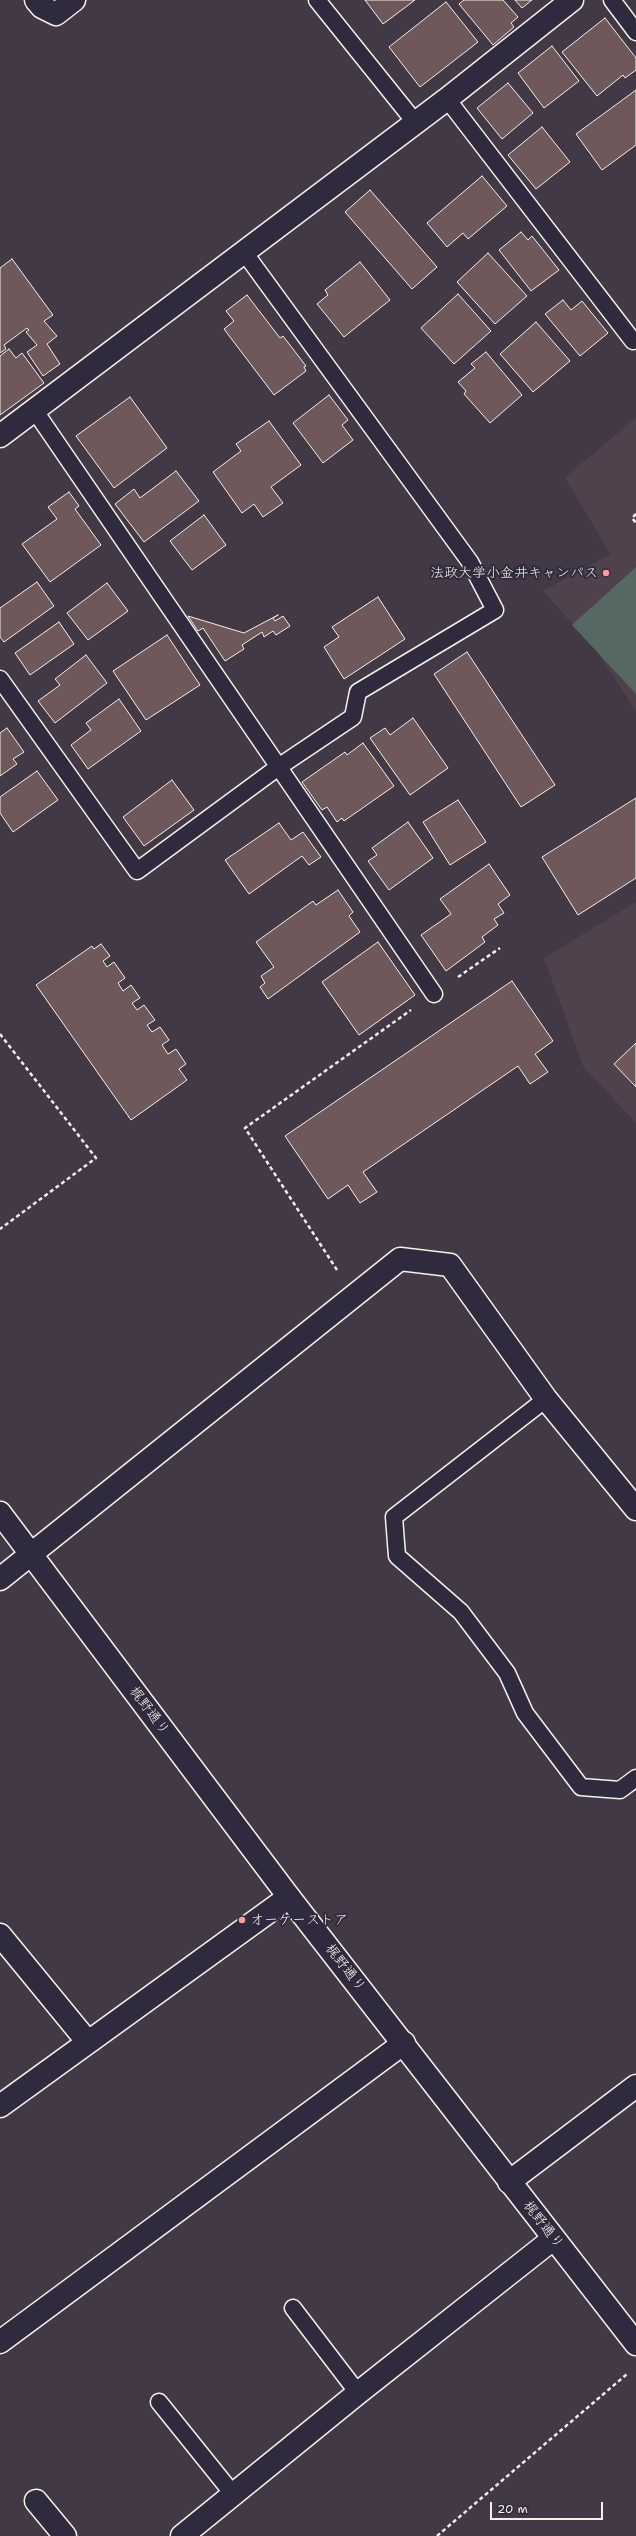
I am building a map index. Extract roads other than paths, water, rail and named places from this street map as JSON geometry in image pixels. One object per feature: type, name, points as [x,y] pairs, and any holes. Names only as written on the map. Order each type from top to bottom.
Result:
[{"type":"street","points":[[36,0],[42,7],[56,14],[74,0]]},
{"type":"street","points":[[0,436],[447,99],[572,0]]},
{"type":"street","points":[[0,1579],[355,1297],[400,1259],[450,1265],[546,1399],[636,1509]]},
{"type":"street","name":"梶野通り","points":[[0,1513],[289,1897],[404,2043],[509,2182],[636,2344]]},
{"type":"street","points":[[0,2106],[87,2041],[289,1897]]},
{"type":"street","points":[[0,1936],[87,2041]]},
{"type":"street","points":[[0,2342],[404,2043]]},
{"type":"street","points":[[509,2182],[636,2086]]},
{"type":"street","points":[[182,2536],[358,2393],[554,2239]]},
{"type":"street","points":[[36,2501],[65,2536]]},
{"type":"lane","points":[[317,0],[415,122]]},
{"type":"lane","points":[[612,0],[636,32]]},
{"type":"lane","points":[[447,99],[633,341]]},
{"type":"lane","points":[[0,679],[137,871],[277,768],[353,717],[358,692],[495,610],[470,562],[244,252]]},
{"type":"lane","points":[[35,411],[277,768],[434,994]]},
{"type":"lane","points":[[546,1399],[394,1517],[397,1556],[461,1612],[507,1673],[525,1713],[581,1787],[620,1790],[636,1778]]},
{"type":"lane","points":[[293,2308],[358,2393]]},
{"type":"lane","points":[[159,2402],[233,2494]]},
{"type":"place","name":"法政大学小金井キャンパス","points":[[606,573]]},
{"type":"place","name":"オーケーストア","points":[[242,1920]]}]
